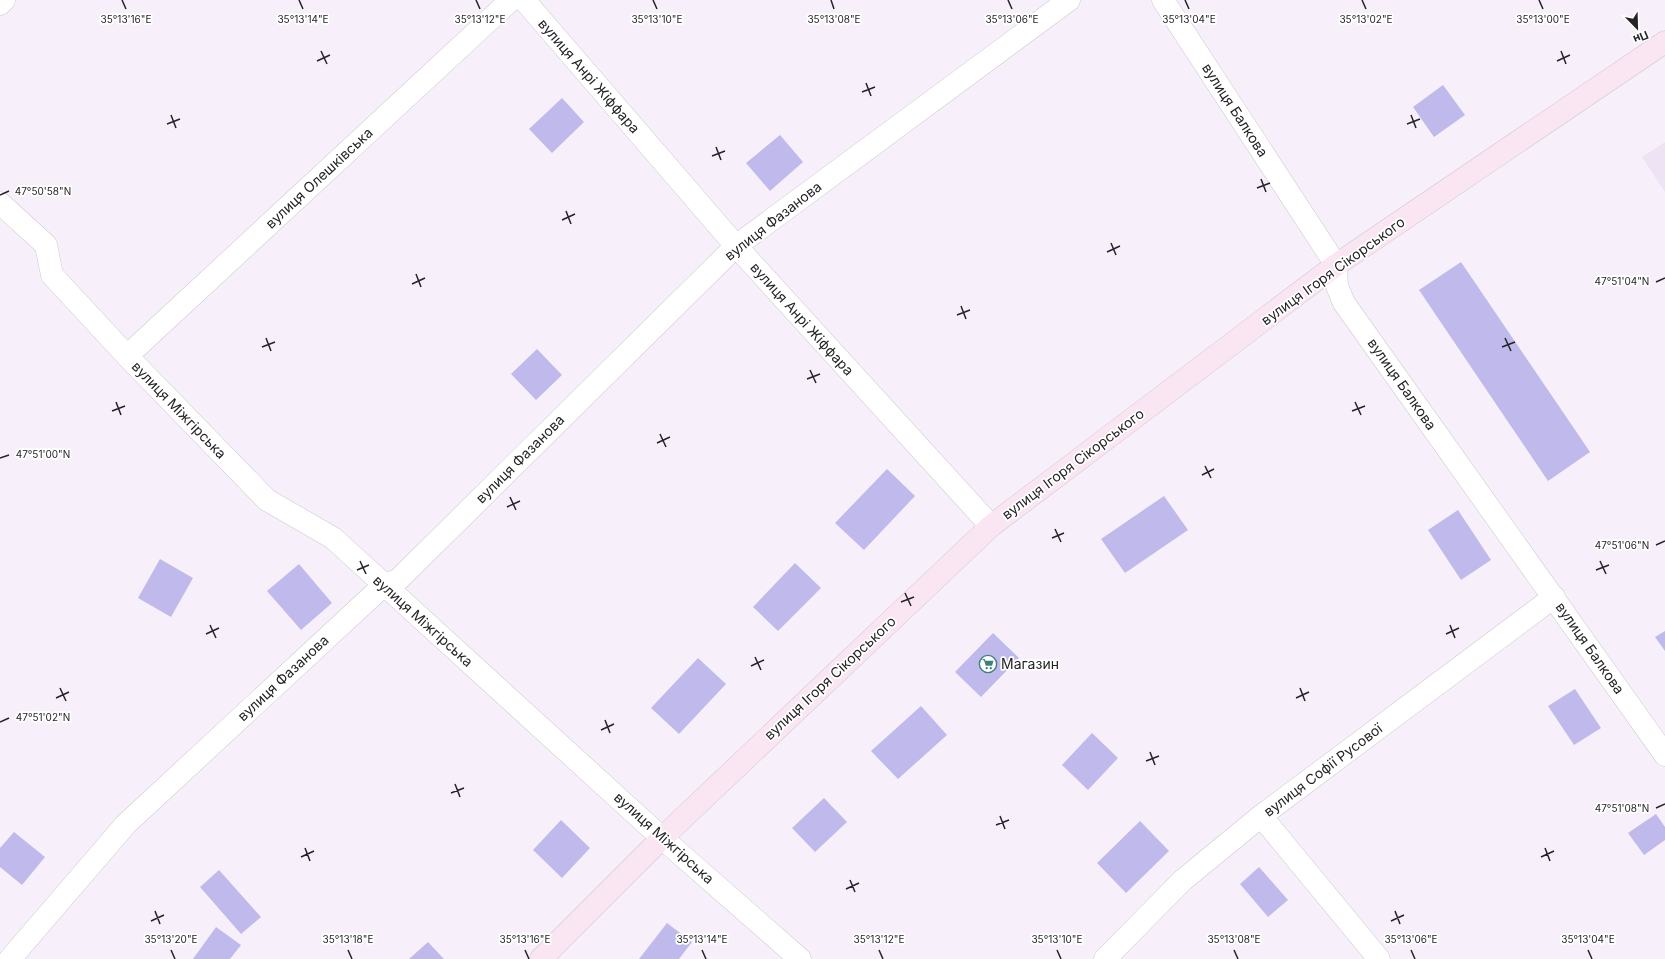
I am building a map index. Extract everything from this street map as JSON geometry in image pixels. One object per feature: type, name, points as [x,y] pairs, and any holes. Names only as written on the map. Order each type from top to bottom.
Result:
[{"type":"main road","name":"вулиця Ігоря Сікорського","points":[[541,959],[662,838],[990,526],[1336,265],[1665,42]]},
{"type":"street","points":[[0,4],[4,0]]},
{"type":"street","name":"вулиця Олешківська","points":[[127,356],[512,0]]},
{"type":"street","name":"вулиця Анрі Жіффара","points":[[524,0],[736,246],[990,526]]},
{"type":"street","name":"вулиця Фазанова","points":[[10,959],[126,824],[384,585],[398,580],[736,246],[1068,0]]},
{"type":"street","name":"вулиця Балкова","points":[[1163,0],[1336,265],[1337,286],[1344,303],[1663,750]]},
{"type":"street","name":"вулиця Міжгірська","points":[[0,203],[46,245],[52,275],[127,356],[267,500],[332,538],[662,838],[800,959]]},
{"type":"street","name":"вулиця Софії Русової","points":[[1104,959],[1183,880],[1261,816],[1554,597]]},
{"type":"street","points":[[1261,816],[1379,959]]},
{"type":"shaded area","points":[[1665,142],[1665,192],[1642,157]]},
{"type":"building","points":[[1443,85],[1465,115],[1434,137],[1413,107]]},
{"type":"building","points":[[562,98],[584,122],[552,153],[529,129]]},
{"type":"building","points":[[780,135],[803,162],[770,191],[746,163]]},
{"type":"building","points":[[1461,262],[1590,452],[1548,481],[1419,290]]},
{"type":"building","points":[[537,349],[562,375],[536,400],[511,374]]},
{"type":"building","points":[[887,469],[915,496],[864,550],[835,523]]},
{"type":"building","points":[[1164,496],[1188,530],[1125,573],[1101,539]]},
{"type":"building","points":[[1458,510],[1491,560],[1461,580],[1428,530]]},
{"type":"building","points":[[160,559],[193,578],[171,617],[138,598]]},
{"type":"building","points":[[795,563],[821,588],[778,631],[753,607]]},
{"type":"building","points":[[299,564],[332,603],[301,630],[267,591]]},
{"type":"building","points":[[1665,631],[1665,651],[1655,637]]},
{"type":"building","points":[[993,633],[1019,658],[981,697],[955,672]]},
{"type":"building","points":[[698,658],[726,684],[679,734],[651,708]]},
{"type":"building","points":[[1575,689],[1601,728],[1574,745],[1548,706]]},
{"type":"building","points":[[921,706],[947,735],[898,779],[871,751]]},
{"type":"building","points":[[1092,733],[1118,758],[1088,790],[1062,765]]},
{"type":"building","points":[[824,798],[847,822],[815,852],[792,828]]},
{"type":"building","points":[[1656,814],[1665,827],[1665,840],[1644,855],[1628,833]]},
{"type":"building","points":[[561,820],[590,848],[562,878],[533,850]]},
{"type":"building","points":[[1140,821],[1169,851],[1126,893],[1097,863]]},
{"type":"building","points":[[14,832],[45,857],[22,885],[0,867],[0,848]]},
{"type":"building","points":[[1259,867],[1288,900],[1268,917],[1240,884]]},
{"type":"building","points":[[219,870],[261,917],[241,934],[200,887]]},
{"type":"building","points":[[667,923],[692,942],[679,959],[639,959]]},
{"type":"building","points":[[216,927],[241,945],[230,959],[193,959]]},
{"type":"building","points":[[428,942],[444,959],[409,959]]},
{"type":"place","name":"Магазин","points":[[988,664]]}]
